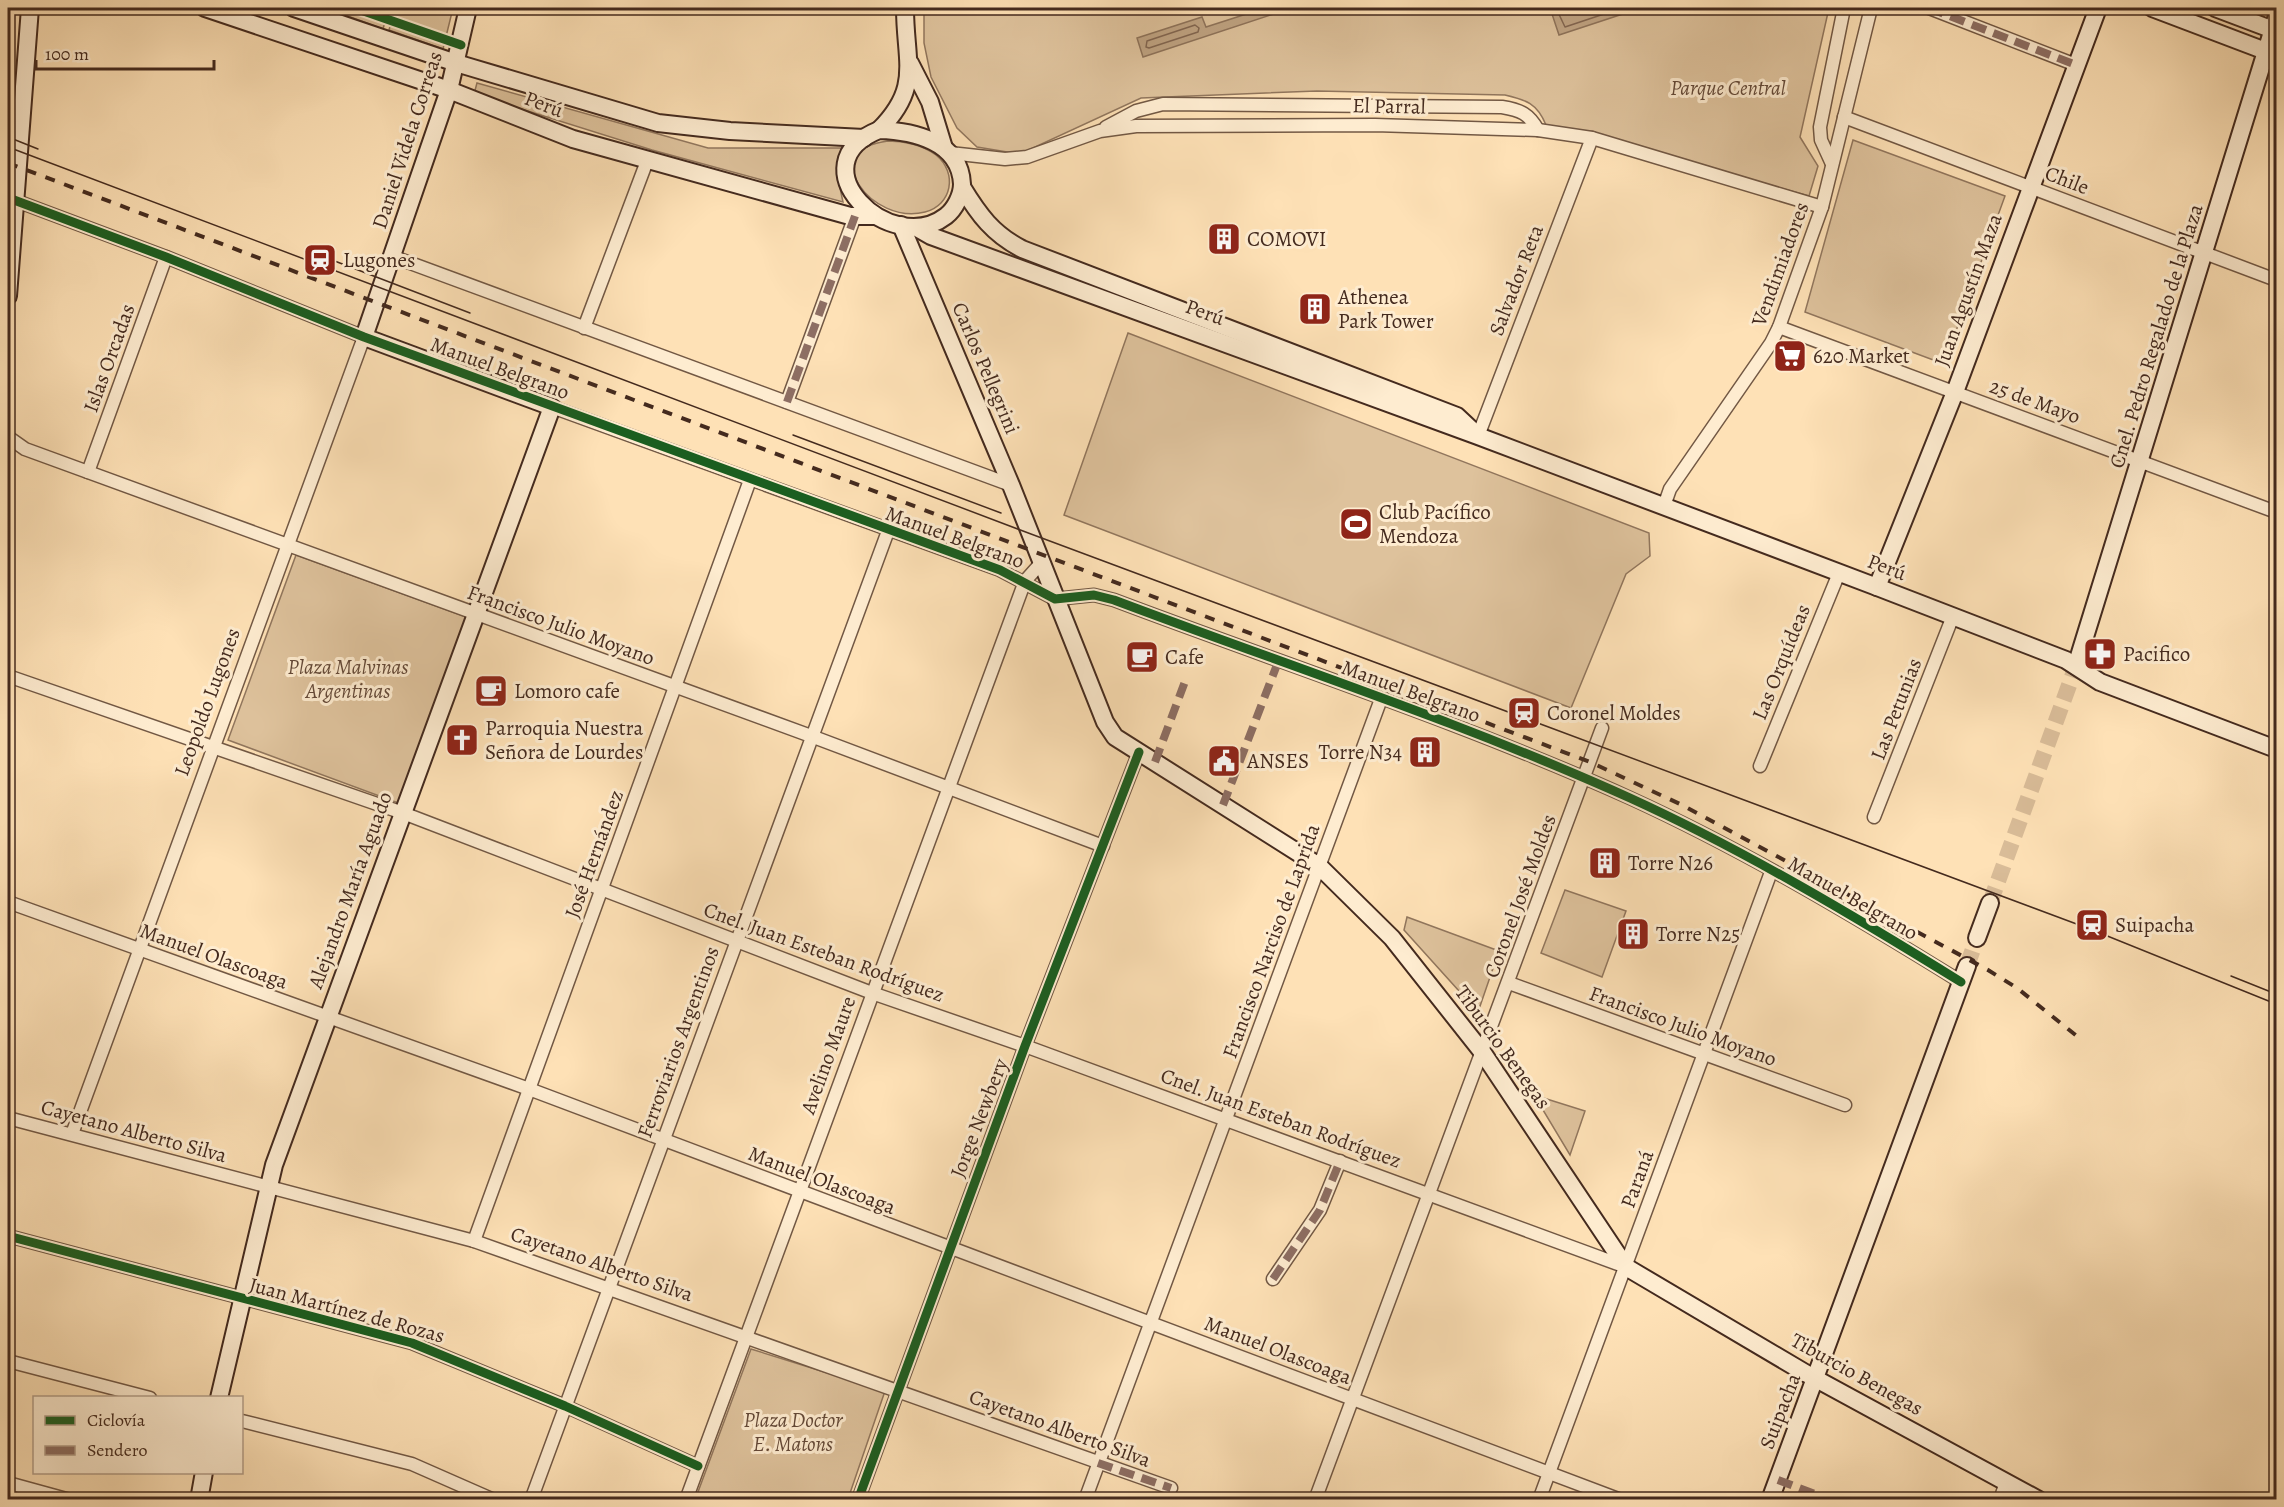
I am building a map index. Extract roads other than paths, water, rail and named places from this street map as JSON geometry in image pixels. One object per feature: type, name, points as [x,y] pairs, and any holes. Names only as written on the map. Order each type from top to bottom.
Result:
[{"type":"street","points":[[8,296],[8,269],[30,8]]},
{"type":"street","name":"Perú","points":[[205,8],[449,90],[573,139],[855,216],[874,216]]},
{"type":"street","name":"Perú","points":[[294,8],[456,63],[658,123],[730,131],[871,134]]},
{"type":"street","name":"Daniel Videla Correas","points":[[384,285],[449,90],[468,8]]},
{"type":"street","points":[[905,8],[909,77],[904,99],[892,116],[846,160],[845,178],[853,197],[874,216],[909,226],[936,222],[948,214],[958,201],[962,187],[957,165],[947,150],[930,102],[908,58]]},
{"type":"street","points":[[1832,164],[1821,140],[1820,127],[1844,8]]},
{"type":"street","name":"Vendimiadores","points":[[1664,506],[1670,489],[1771,343],[1779,327],[1822,207],[1870,8]]},
{"type":"street","points":[[1929,8],[2076,65]]},
{"type":"street","name":"Juan Agustín Maza","points":[[1877,587],[1955,392],[2098,8]]},
{"type":"street","points":[[2152,8],[2272,53]]},
{"type":"street","points":[[2215,8],[2276,26]]},
{"type":"street","name":"Cnel. Pedro Regalado de la Plaza","points":[[2076,666],[2206,253],[2272,53],[2276,26]]},
{"type":"street","points":[[1100,131],[1136,111],[1163,104],[1502,106],[1517,109],[1530,116],[1538,130]]},
{"type":"street","name":"Chile","points":[[1844,117],[2277,280]]},
{"type":"street","name":"El Parral","points":[[947,150],[1005,159],[1027,157],[1100,131],[1136,126],[1363,125],[1538,130],[1592,138],[1822,207]]},
{"type":"street","points":[[871,134],[914,134],[947,150]]},
{"type":"street","name":"Salvador Reta","points":[[1478,436],[1592,138]]},
{"type":"street","points":[[584,328],[647,161]]},
{"type":"street","name":"Perú","points":[[962,187],[987,225],[1002,238],[1022,249],[1457,416],[1478,436]]},
{"type":"street","name":"Manuel Belgrano","points":[[14,200],[166,257],[364,337],[1025,581],[1055,599],[1094,595],[1104,597],[1381,699],[1584,778],[1668,816],[1872,927],[1961,982]]},
{"type":"street","points":[[787,402],[855,216]]},
{"type":"street","name":"Perú","points":[[909,226],[1478,436],[1953,616],[2076,666],[2100,682],[2277,749]]},
{"type":"street","name":"Carlos Pellegrini","points":[[909,226],[1028,528]]},
{"type":"street","name":"Islas Orcadas","points":[[88,472],[166,257]]},
{"type":"street","points":[[394,257],[1011,485]]},
{"type":"street","name":"Leopoldo Lugones","points":[[72,1134],[384,285]]},
{"type":"street","name":"25 de Mayo","points":[[1779,327],[2277,512]]},
{"type":"street","name":"Alejandro María Aguado","points":[[219,1396],[268,1186],[327,1017],[552,407]]},
{"type":"street","name":"Francisco Julio Moyano","points":[[8,437],[25,449],[811,736],[1103,846]]},
{"type":"street","name":"José Hernández","points":[[474,1241],[750,480]]},
{"type":"street","name":"Tiburcio Benegas","points":[[1028,528],[1105,722],[1115,737],[1319,867],[1392,938],[1483,1053],[1626,1267],[1816,1379],[2039,1500]]},
{"type":"street","name":"Ferroviarios Argentinos","points":[[531,1500],[735,941],[888,531]]},
{"type":"street","name":"Avelino Maure","points":[[686,1500],[947,787],[1025,581],[1042,562]]},
{"type":"street","name":"Las Orquídeas","points":[[1760,766],[1839,573]]},
{"type":"street","name":"Las Petunias","points":[[1874,817],[1953,616]]},
{"type":"street","name":"Cnel. Juan Esteban Rodríguez","points":[[8,676],[402,813],[872,993],[1227,1119],[1626,1267]]},
{"type":"street","name":"Francisco Narciso de Laprida","points":[[1085,1500],[1381,699]]},
{"type":"street","name":"Coronel José Moldes","points":[[1315,1500],[1602,728]]},
{"type":"street","name":"Jorge Newbery","points":[[858,1500],[949,1248],[1139,752]]},
{"type":"street","name":"Paraná","points":[[1539,1500],[1771,872]]},
{"type":"street","name":"Manuel Olascoaga","points":[[8,902],[530,1089],[798,1192],[1151,1322],[1621,1500]]},
{"type":"street","points":[[1977,938],[1990,903]]},
{"type":"street","name":"Suipacha","points":[[1770,1500],[1967,966]]},
{"type":"street","name":"Francisco Julio Moyano","points":[[1509,983],[1845,1105]]},
{"type":"street","name":"Cayetano Alberto Silva","points":[[8,1118],[474,1241],[746,1335],[1171,1488]]},
{"type":"street","points":[[1273,1280],[1320,1209],[1340,1161]]},
{"type":"street","name":"Juan Martínez de Rozas","points":[[8,1236],[412,1343],[566,1406],[698,1466]]},
{"type":"street","points":[[8,1361],[142,1396]]},
{"type":"street","points":[[243,1421],[412,1464],[494,1500]]},
{"type":"street","points":[[199,1500],[204,1474]]},
{"type":"street","points":[[2000,1500],[2006,1482]]},
{"type":"street","points":[[8,1483],[70,1500]]},
{"type":"water","points":[[1265,8],[1292,8],[1143,57],[1137,38],[1202,17],[1206,27]]},
{"type":"water","points":[[1550,8],[1641,8],[1559,35]]},
{"type":"tunnel","points":[[1990,903],[2076,666]]},
{"type":"tunnel","points":[[1967,966],[1977,938]]},
{"type":"tram line","points":[[8,137],[38,149]]},
{"type":"tram line","points":[[8,147],[1031,534],[2090,929],[2276,1004]]},
{"type":"tram line","points":[[319,255],[470,313]]},
{"type":"tram line","points":[[793,435],[1001,513]]},
{"type":"tram line","points":[[2231,976],[2276,994]]},
{"type":"railway","points":[[8,163],[1590,762],[1682,805],[1988,970],[2017,988],[2083,1041]]},
{"type":"place","name":"COMOVI","points":[[1224,239]]},
{"type":"place","name":"Lugones","points":[[320,260]]},
{"type":"place","name":"Athenea Park Tower","points":[[1315,309]]},
{"type":"place","name":"620 Market","points":[[1790,356]]},
{"type":"place","name":"Club Pacífico Mendoza","points":[[1356,524]]},
{"type":"place","name":"Pacifico","points":[[2100,654]]},
{"type":"place","name":"Cafe","points":[[1142,657]]},
{"type":"place","name":"Lomoro cafe","points":[[491,691]]},
{"type":"place","name":"Coronel Moldes","points":[[1524,713]]},
{"type":"place","name":"Parroquia Nuestra Señora de Lourdes","points":[[462,740]]},
{"type":"place","name":"Torre N34","points":[[1425,752]]},
{"type":"place","name":"ANSES","points":[[1224,761]]},
{"type":"place","name":"Torre N26","points":[[1605,863]]},
{"type":"place","name":"Suipacha","points":[[2092,925]]},
{"type":"place","name":"Torre N25","points":[[1633,934]]},
{"type":"park label","name":"Parque Central","points":[[1728,88]]},
{"type":"park label","name":"Plaza Malvinas Argentinas","points":[[348,679]]},
{"type":"park label","name":"Plaza Doctor E. Matons","points":[[793,1432]]}]
